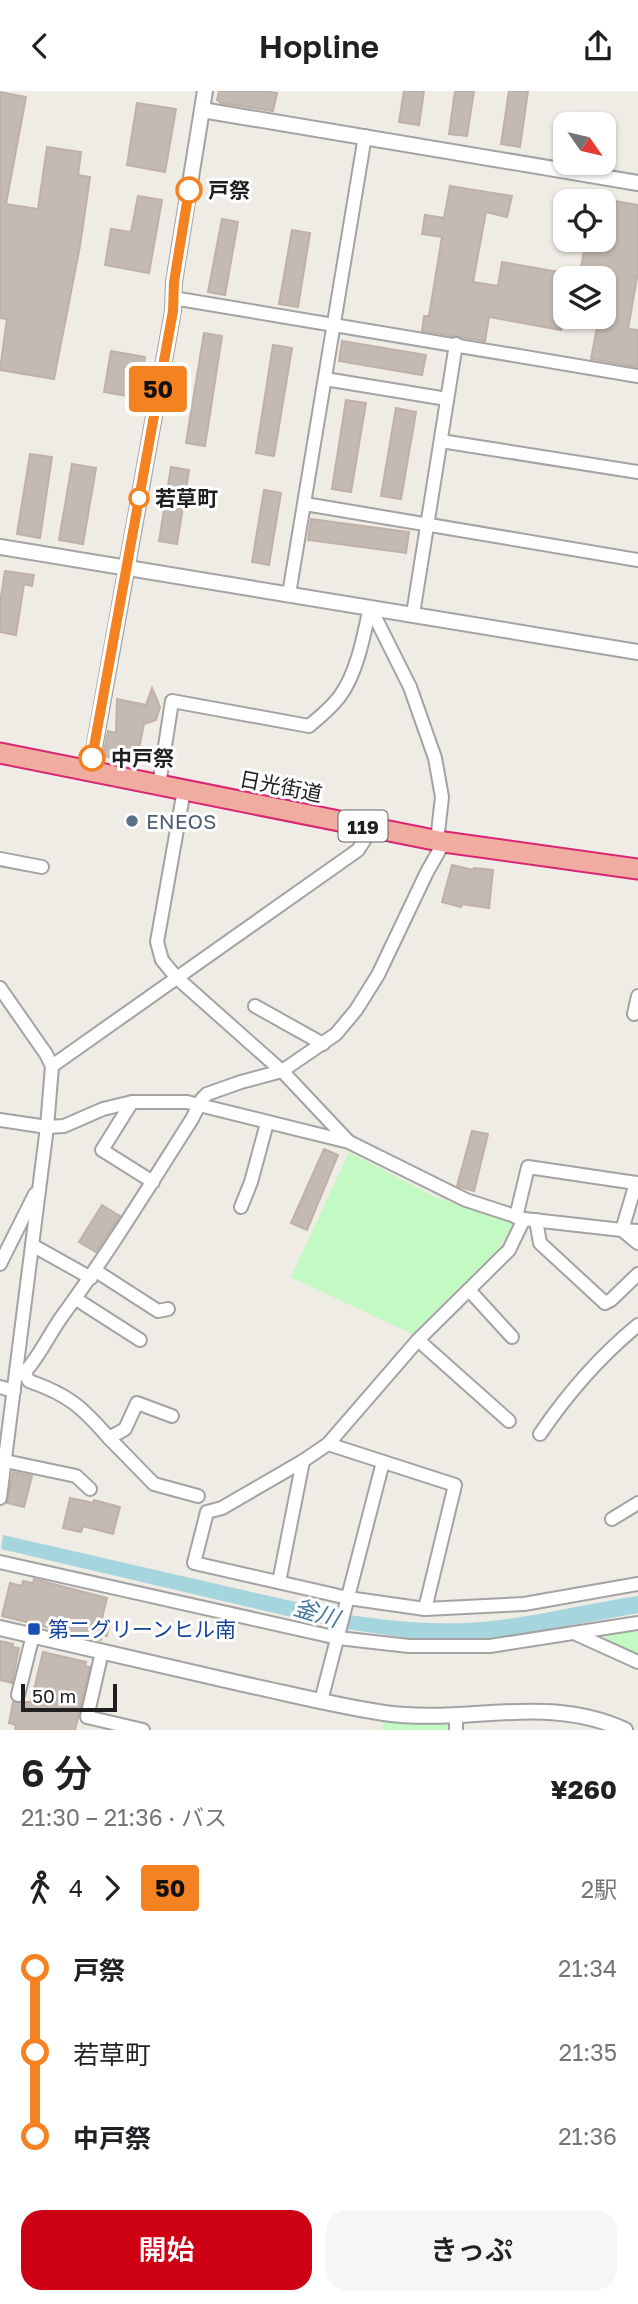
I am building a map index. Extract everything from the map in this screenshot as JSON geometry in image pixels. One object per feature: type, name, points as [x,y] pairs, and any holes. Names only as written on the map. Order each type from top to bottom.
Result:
[{"type":"highway","name":"日光街道","points":[[0,753],[441,841],[638,869]]},
{"type":"street","points":[[90,771],[173,298],[205,91]]},
{"type":"street","points":[[202,110],[638,183]]},
{"type":"street","points":[[289,594],[365,136]]},
{"type":"street","points":[[173,298],[638,376]]},
{"type":"street","points":[[413,614],[456,344]]},
{"type":"street","points":[[325,379],[447,400]]},
{"type":"street","points":[[440,441],[638,472]]},
{"type":"street","points":[[305,504],[638,560]]},
{"type":"street","points":[[0,547],[638,652]]},
{"type":"street","points":[[159,785],[172,701],[309,726],[329,709],[342,693],[361,649],[370,607]]},
{"type":"street","points":[[20,1372],[32,1364],[93,1275],[207,1094],[282,1071],[336,1034],[356,1010],[379,975],[427,872],[441,841],[442,797],[435,758],[410,687],[370,607]]},
{"type":"street","points":[[184,790],[157,942],[162,960],[176,978],[282,1071],[349,1142]]},
{"type":"street","points":[[52,1066],[358,850],[372,828]]},
{"type":"street","points":[[0,859],[42,867]]},
{"type":"street","points":[[0,988],[46,1053],[52,1066],[20,1372],[14,1391],[0,1498]]},
{"type":"street","points":[[634,1014],[638,996]]},
{"type":"street","points":[[255,1006],[323,1044]]},
{"type":"street","points":[[132,1102],[102,1150],[153,1182]]},
{"type":"street","points":[[0,1121],[47,1127],[64,1126],[103,1109],[132,1102],[187,1102],[197,1107],[349,1142],[466,1201],[525,1219],[638,1231]]},
{"type":"street","points":[[241,1207],[251,1182],[267,1123]]},
{"type":"street","points":[[622,1230],[637,1181],[528,1167],[525,1219],[509,1250],[418,1340],[328,1444],[222,1508],[207,1512],[194,1563],[348,1601],[425,1609],[524,1604],[638,1584]]},
{"type":"street","points":[[0,1264],[40,1185]]},
{"type":"street","points":[[525,1219],[540,1243],[605,1303],[638,1274]]},
{"type":"street","points":[[622,1230],[638,1243]]},
{"type":"street","points":[[32,1245],[158,1311],[168,1309]]},
{"type":"street","points":[[469,1290],[512,1337]]},
{"type":"street","points":[[76,1299],[140,1340]]},
{"type":"street","points":[[540,1434],[565,1398],[609,1349],[638,1325]]},
{"type":"street","points":[[418,1340],[509,1421]]},
{"type":"street","points":[[20,1372],[29,1381],[49,1388],[82,1407],[153,1484],[198,1496]]},
{"type":"street","points":[[0,1387],[14,1391]]},
{"type":"street","points":[[109,1438],[125,1429],[137,1403],[172,1416]]},
{"type":"street","points":[[328,1444],[456,1485],[425,1609]]},
{"type":"street","points":[[5,1461],[76,1476],[90,1489]]},
{"type":"street","points":[[279,1582],[303,1461]]},
{"type":"street","points":[[321,1701],[383,1462]]},
{"type":"street","points":[[611,1519],[638,1503]]},
{"type":"street","points":[[0,1562],[339,1635],[409,1646],[490,1646],[638,1623]]},
{"type":"street","points":[[0,1628],[385,1713],[456,1715],[556,1711],[592,1718],[625,1730]]},
{"type":"street","points":[[576,1634],[638,1662]]},
{"type":"street","points":[[18,1695],[33,1635]]},
{"type":"street","points":[[102,1652],[87,1717],[143,1730]]},
{"type":"street","points":[[456,1715],[456,1730]]},
{"type":"green space","points":[[349,1152],[437,1198],[514,1223],[497,1251],[412,1334],[291,1277]]},
{"type":"green space","points":[[638,1630],[638,1657],[602,1641],[608,1633]]},
{"type":"green space","points":[[383,1720],[451,1723],[451,1730],[382,1730]]},
{"type":"water","name":"釜川","points":[[3,1535],[335,1611],[330,1626],[1,1549]]},
{"type":"water","points":[[638,1596],[638,1613],[507,1637],[416,1639],[345,1629],[349,1615],[425,1623],[481,1622]]},
{"type":"building","points":[[219,91],[277,93],[273,111],[221,103],[217,100]]},
{"type":"building","points":[[404,91],[424,91],[419,125],[399,122]]},
{"type":"building","points":[[455,91],[474,91],[467,136],[449,134]]},
{"type":"building","points":[[509,91],[528,91],[520,147],[501,144]]},
{"type":"building","points":[[0,92],[26,97],[6,204],[38,209],[47,147],[81,152],[78,175],[90,177],[80,246],[54,379],[0,370],[7,319],[0,318]]},
{"type":"building","points":[[137,103],[176,109],[165,172],[127,165]]},
{"type":"building","points":[[450,186],[512,196],[507,217],[486,212],[473,282],[498,286],[502,262],[553,271],[553,329],[489,317],[485,341],[422,331],[424,316],[429,316],[442,237],[422,234],[425,215],[444,218]]},
{"type":"building","points":[[138,196],[162,200],[149,273],[105,265],[111,229],[131,232]]},
{"type":"building","points":[[616,201],[638,205],[638,272],[628,329],[638,330],[638,367],[591,359],[597,329],[616,329],[616,266],[581,266],[584,252],[616,252]]},
{"type":"building","points":[[222,219],[238,222],[225,295],[208,292]]},
{"type":"building","points":[[292,230],[310,233],[298,307],[279,304]]},
{"type":"building","points":[[204,333],[222,336],[205,446],[186,443]]},
{"type":"building","points":[[342,341],[426,355],[422,375],[339,361]]},
{"type":"building","points":[[273,345],[292,348],[274,456],[256,453]]},
{"type":"building","points":[[111,351],[145,357],[139,398],[104,392]]},
{"type":"building","points":[[346,400],[366,403],[351,492],[332,489]]},
{"type":"building","points":[[396,408],[416,412],[401,499],[381,496]]},
{"type":"building","points":[[30,454],[52,457],[40,538],[17,534]]},
{"type":"building","points":[[72,464],[96,468],[83,544],[59,540]]},
{"type":"building","points":[[171,467],[189,470],[177,544],[159,541]]},
{"type":"building","points":[[264,490],[281,493],[269,565],[252,562]]},
{"type":"building","points":[[311,519],[409,532],[406,553],[308,540]]},
{"type":"building","points":[[5,571],[34,575],[32,586],[24,584],[16,635],[0,632],[0,603]]},
{"type":"building","points":[[152,688],[160,707],[156,720],[144,724],[136,763],[103,756],[108,731],[116,733],[117,699],[146,705]]},
{"type":"building","points":[[452,865],[473,870],[493,870],[489,908],[462,904],[461,907],[442,902]]},
{"type":"building","points":[[472,1131],[488,1134],[474,1191],[457,1186]]},
{"type":"building","points":[[324,1149],[338,1155],[307,1230],[291,1223]]},
{"type":"building","points":[[102,1205],[120,1216],[96,1252],[79,1242]]},
{"type":"building","points":[[13,1472],[32,1476],[24,1507],[7,1503]]},
{"type":"building","points":[[70,1498],[94,1503],[94,1500],[120,1507],[113,1534],[83,1526],[81,1532],[63,1528]]},
{"type":"building","points":[[34,1579],[107,1598],[102,1618],[110,1620],[107,1636],[102,1635],[101,1640],[2,1616],[10,1583],[22,1586],[23,1581],[33,1583]]},
{"type":"building","points":[[0,1641],[19,1648],[12,1683],[0,1680]]},
{"type":"building","points":[[43,1652],[86,1662],[85,1666],[90,1667],[75,1730],[15,1730],[16,1725],[9,1723],[13,1702],[31,1702]]},
{"type":"bus line","name":"50","points":[[92,758],[173,311],[174,282],[189,190]]},
{"type":"place","name":"戸祭","points":[[189,190]]},
{"type":"place","name":"若草町","points":[[139,498]]},
{"type":"place","name":"中戸祭","points":[[92,758]]},
{"type":"place","name":"ENEOS","points":[[132,821]]},
{"type":"place","name":"第二グリーンヒル南","points":[[34,1629]]}]
